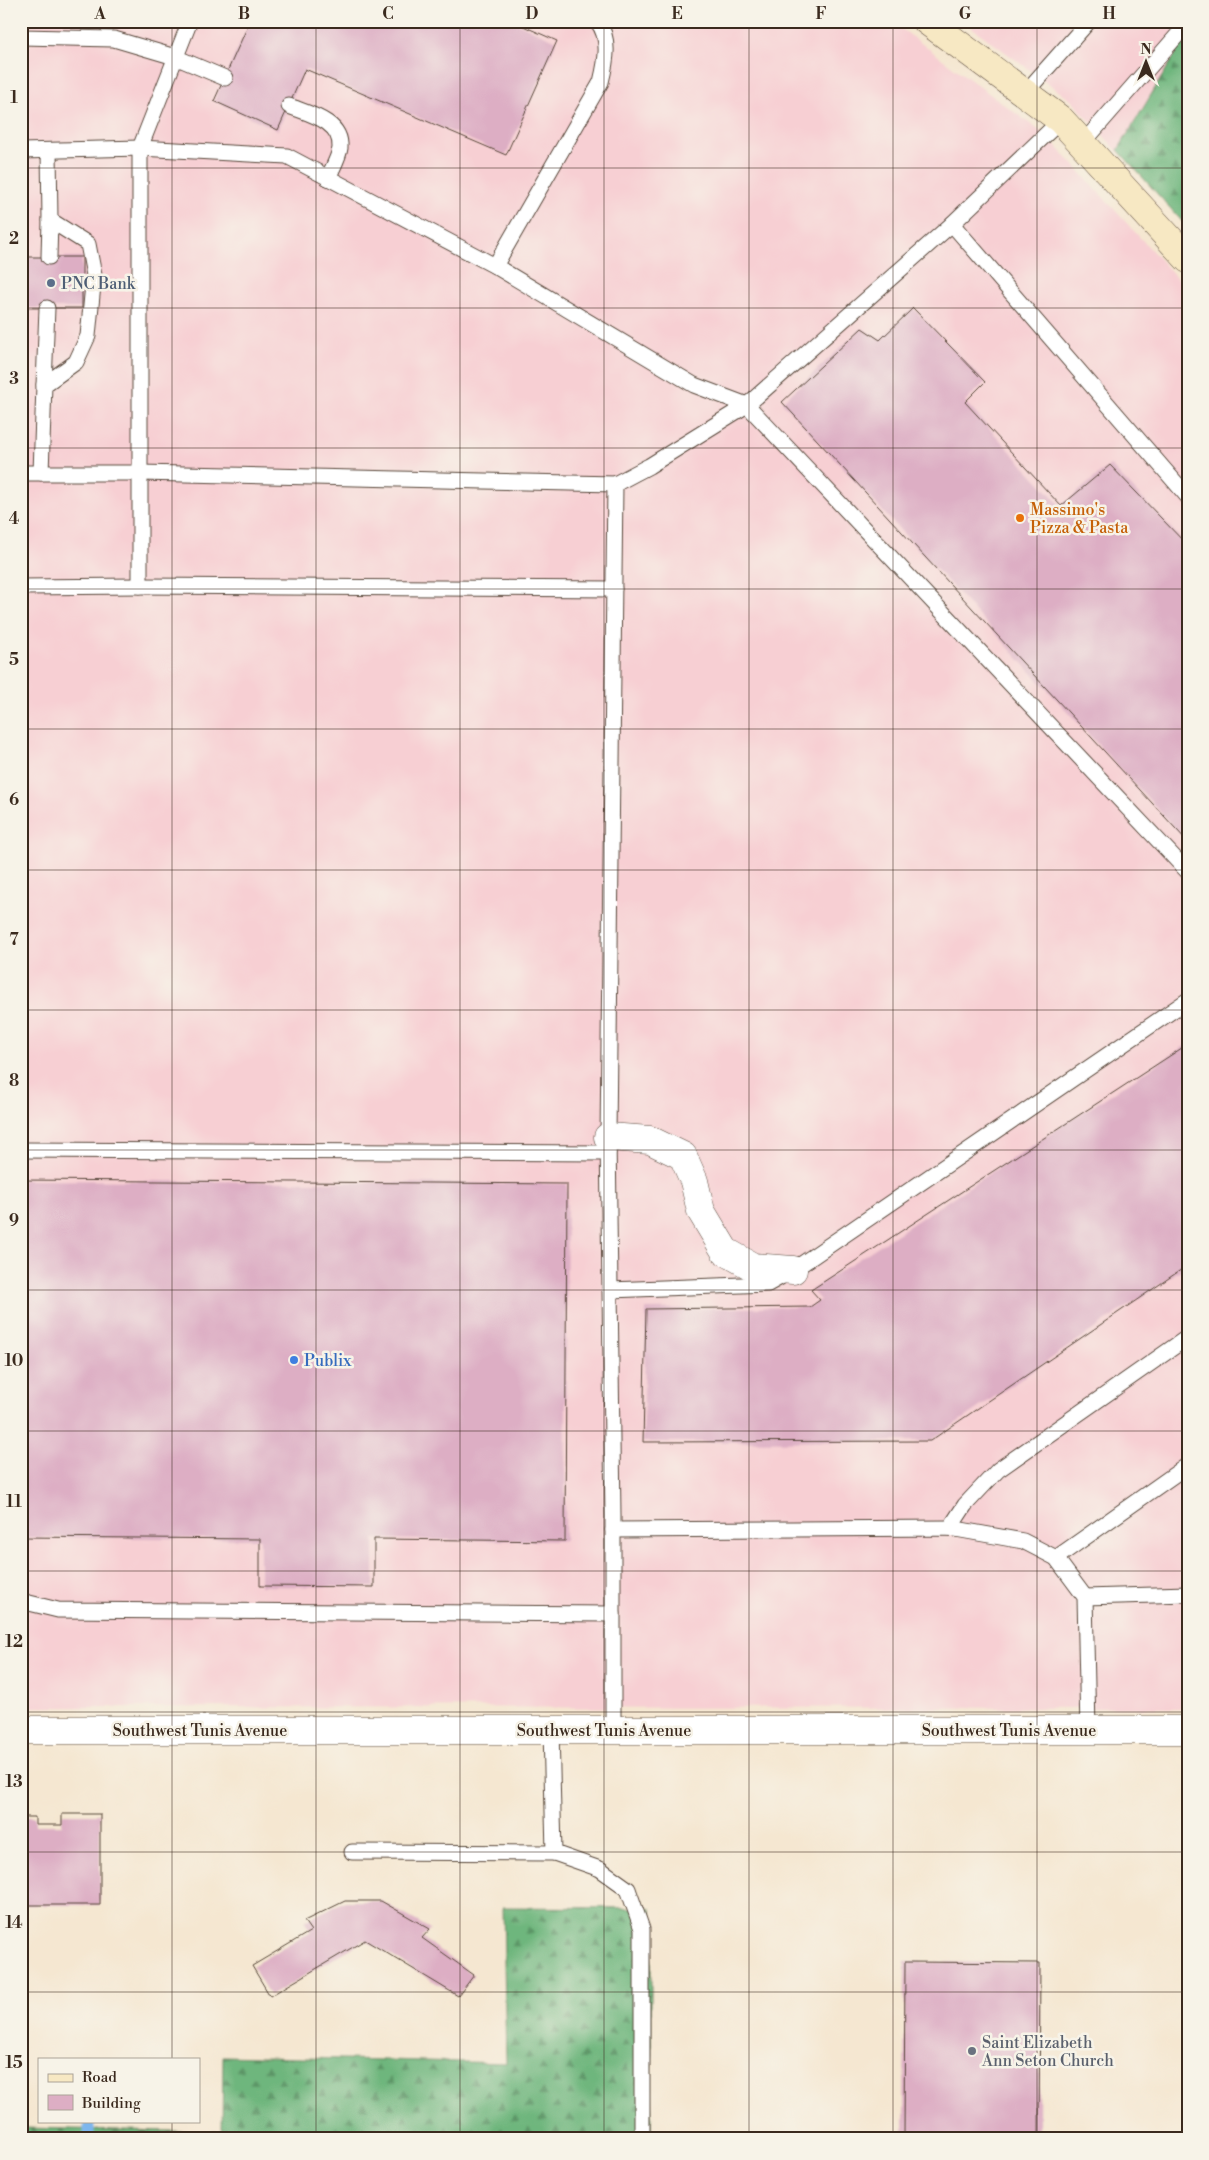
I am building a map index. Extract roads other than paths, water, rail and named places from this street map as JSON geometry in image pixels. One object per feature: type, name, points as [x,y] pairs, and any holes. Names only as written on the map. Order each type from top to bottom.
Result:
[{"type":"street","points":[[927,21],[1061,120],[1188,259]]},
{"type":"street","points":[[608,1145],[650,1140],[683,1156],[694,1181],[701,1211],[725,1251],[753,1267],[793,1270]]},
{"type":"street","name":"Southwest Tunis Avenue","points":[[21,1730],[1188,1730]]},
{"type":"lane","points":[[140,586],[140,148],[190,21]]},
{"type":"lane","points":[[495,266],[601,82],[606,65],[606,53],[602,28],[597,21]]},
{"type":"lane","points":[[1025,93],[1089,21]]},
{"type":"lane","points":[[1083,143],[1188,23]]},
{"type":"lane","points":[[21,37],[114,39],[175,56],[224,78]]},
{"type":"lane","points":[[289,106],[330,124],[338,133],[340,148],[328,178]]},
{"type":"lane","points":[[21,473],[615,484],[649,466],[747,405],[952,224],[1061,120]]},
{"type":"lane","points":[[21,152],[140,148],[287,156],[495,266],[694,385],[747,405],[1188,872]]},
{"type":"lane","points":[[49,151],[49,257]]},
{"type":"lane","points":[[44,386],[76,362],[88,336],[94,275],[88,244],[50,220]]},
{"type":"lane","points":[[952,224],[1188,497]]},
{"type":"lane","points":[[41,474],[47,308]]},
{"type":"lane","points":[[613,1730],[613,1530],[608,1145],[615,484]]},
{"type":"lane","points":[[21,587],[140,586],[614,590]]},
{"type":"lane","points":[[610,1290],[768,1284],[793,1270],[1188,1000]]},
{"type":"lane","points":[[21,1150],[608,1145]]},
{"type":"lane","points":[[950,1528],[965,1505],[998,1470],[1188,1337]]},
{"type":"lane","points":[[1056,1558],[1188,1465]]},
{"type":"lane","points":[[613,1530],[950,1528],[1023,1541],[1056,1558],[1085,1597],[1088,1730]]},
{"type":"lane","points":[[1085,1597],[1188,1594]]},
{"type":"lane","points":[[21,1601],[58,1610],[613,1614]]},
{"type":"lane","points":[[551,1729],[554,1853]]},
{"type":"lane","points":[[352,1852],[554,1853],[600,1869],[628,1889],[642,1930],[642,2139]]},
{"type":"waterway","points":[[89,2122],[89,2139]]},
{"type":"place","name":"PNC Bank","points":[[51,283]]},
{"type":"place","name":"Massimo's Pizza & Pasta","points":[[1020,518]]},
{"type":"place","name":"Publix","points":[[294,1360]]},
{"type":"place","name":"Saint Elizabeth Ann Seton Church","points":[[972,2051]]}]
